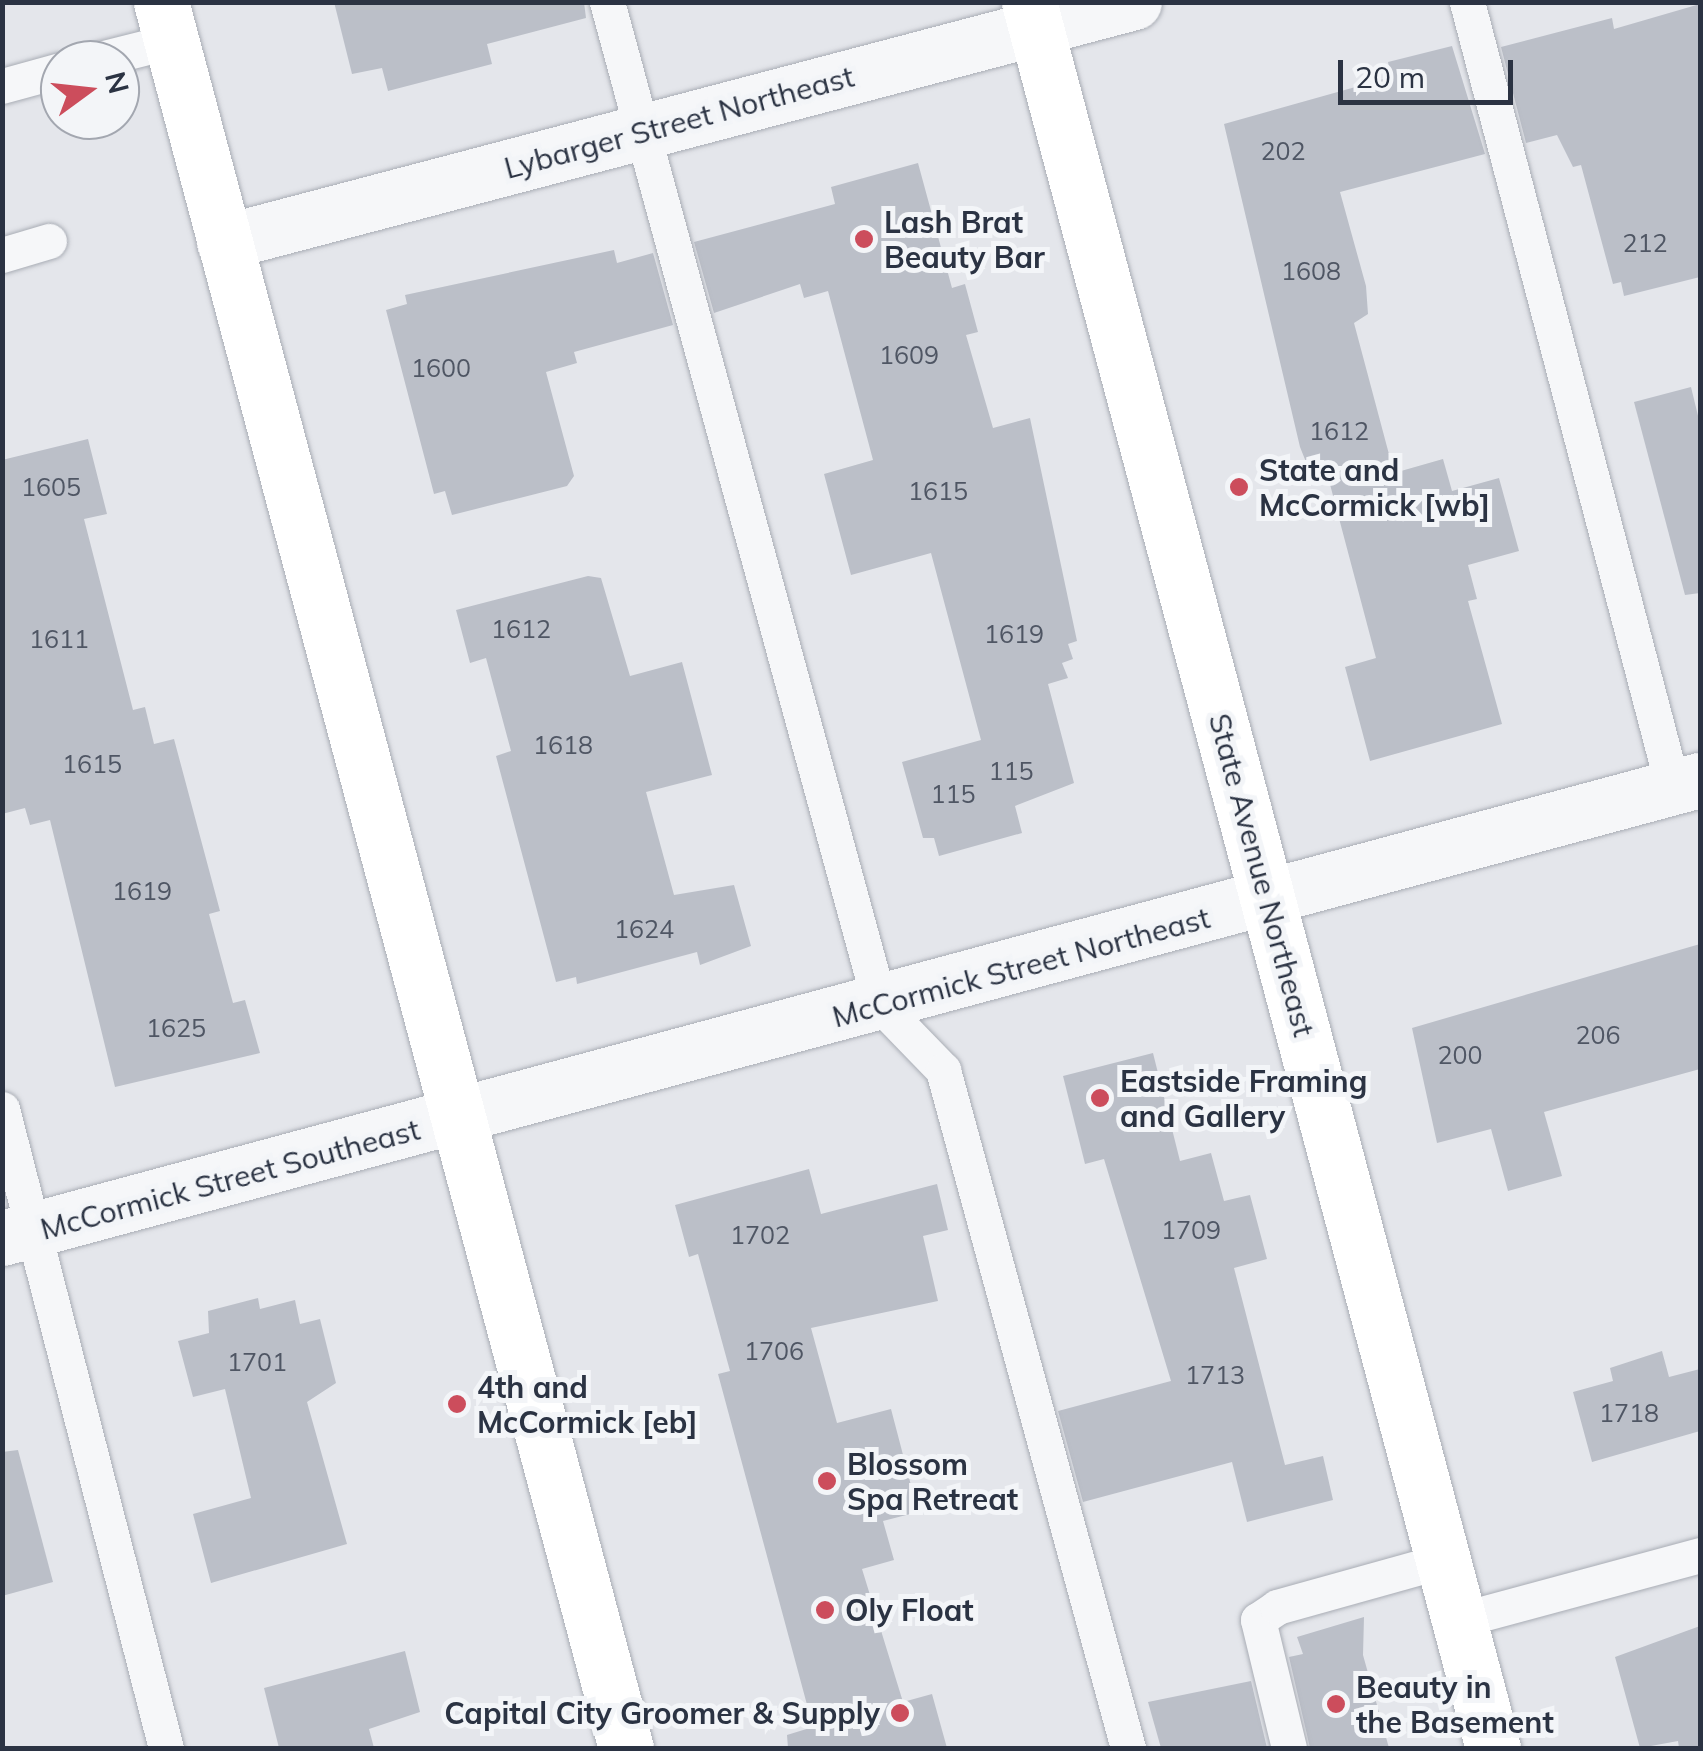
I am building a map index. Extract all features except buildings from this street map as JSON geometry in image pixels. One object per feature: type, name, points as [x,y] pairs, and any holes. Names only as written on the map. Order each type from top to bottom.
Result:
[{"type":"main road","name":"State Avenue Northeast","points":[[1033,16],[1493,1748]]},
{"type":"main road","points":[[166,22],[626,1748]]},
{"type":"street","name":"Lybarger Street Northeast","points":[[224,242],[637,134],[1033,16],[1134,2]]},
{"type":"street","name":"McCormick Street Northeast","points":[[457,1120],[1687,784]]},
{"type":"street","name":"McCormick Street Southeast","points":[[18,1234],[457,1120]]},
{"type":"lane","points":[[607,2],[637,134],[880,1005],[943,1070],[1128,1748]]},
{"type":"lane","points":[[1467,2],[1687,784]]},
{"type":"lane","points":[[133,40],[166,22]]},
{"type":"lane","points":[[2,86],[40,76]]},
{"type":"lane","points":[[2,255],[49,241]]},
{"type":"lane","points":[[2,1109],[18,1234],[166,1748]]},
{"type":"lane","points":[[1459,1620],[1700,1555]]},
{"type":"lane","points":[[1289,1748],[1258,1620],[1277,1607],[1445,1560]]},
{"type":"place","name":"Lash Brat Beauty Bar","points":[[864,239]]},
{"type":"place","name":"State and McCormick [wb]","points":[[1239,487]]},
{"type":"place","name":"Eastside Framing and Gallery","points":[[1100,1098]]},
{"type":"place","name":"4th and McCormick [eb]","points":[[457,1404]]},
{"type":"place","name":"Blossom Spa Retreat","points":[[827,1481]]},
{"type":"place","name":"Oly Float","points":[[825,1610]]},
{"type":"place","name":"Beauty in the Basement","points":[[1336,1704]]},
{"type":"place","name":"Capital City Groomer & Supply","points":[[900,1713]]}]
